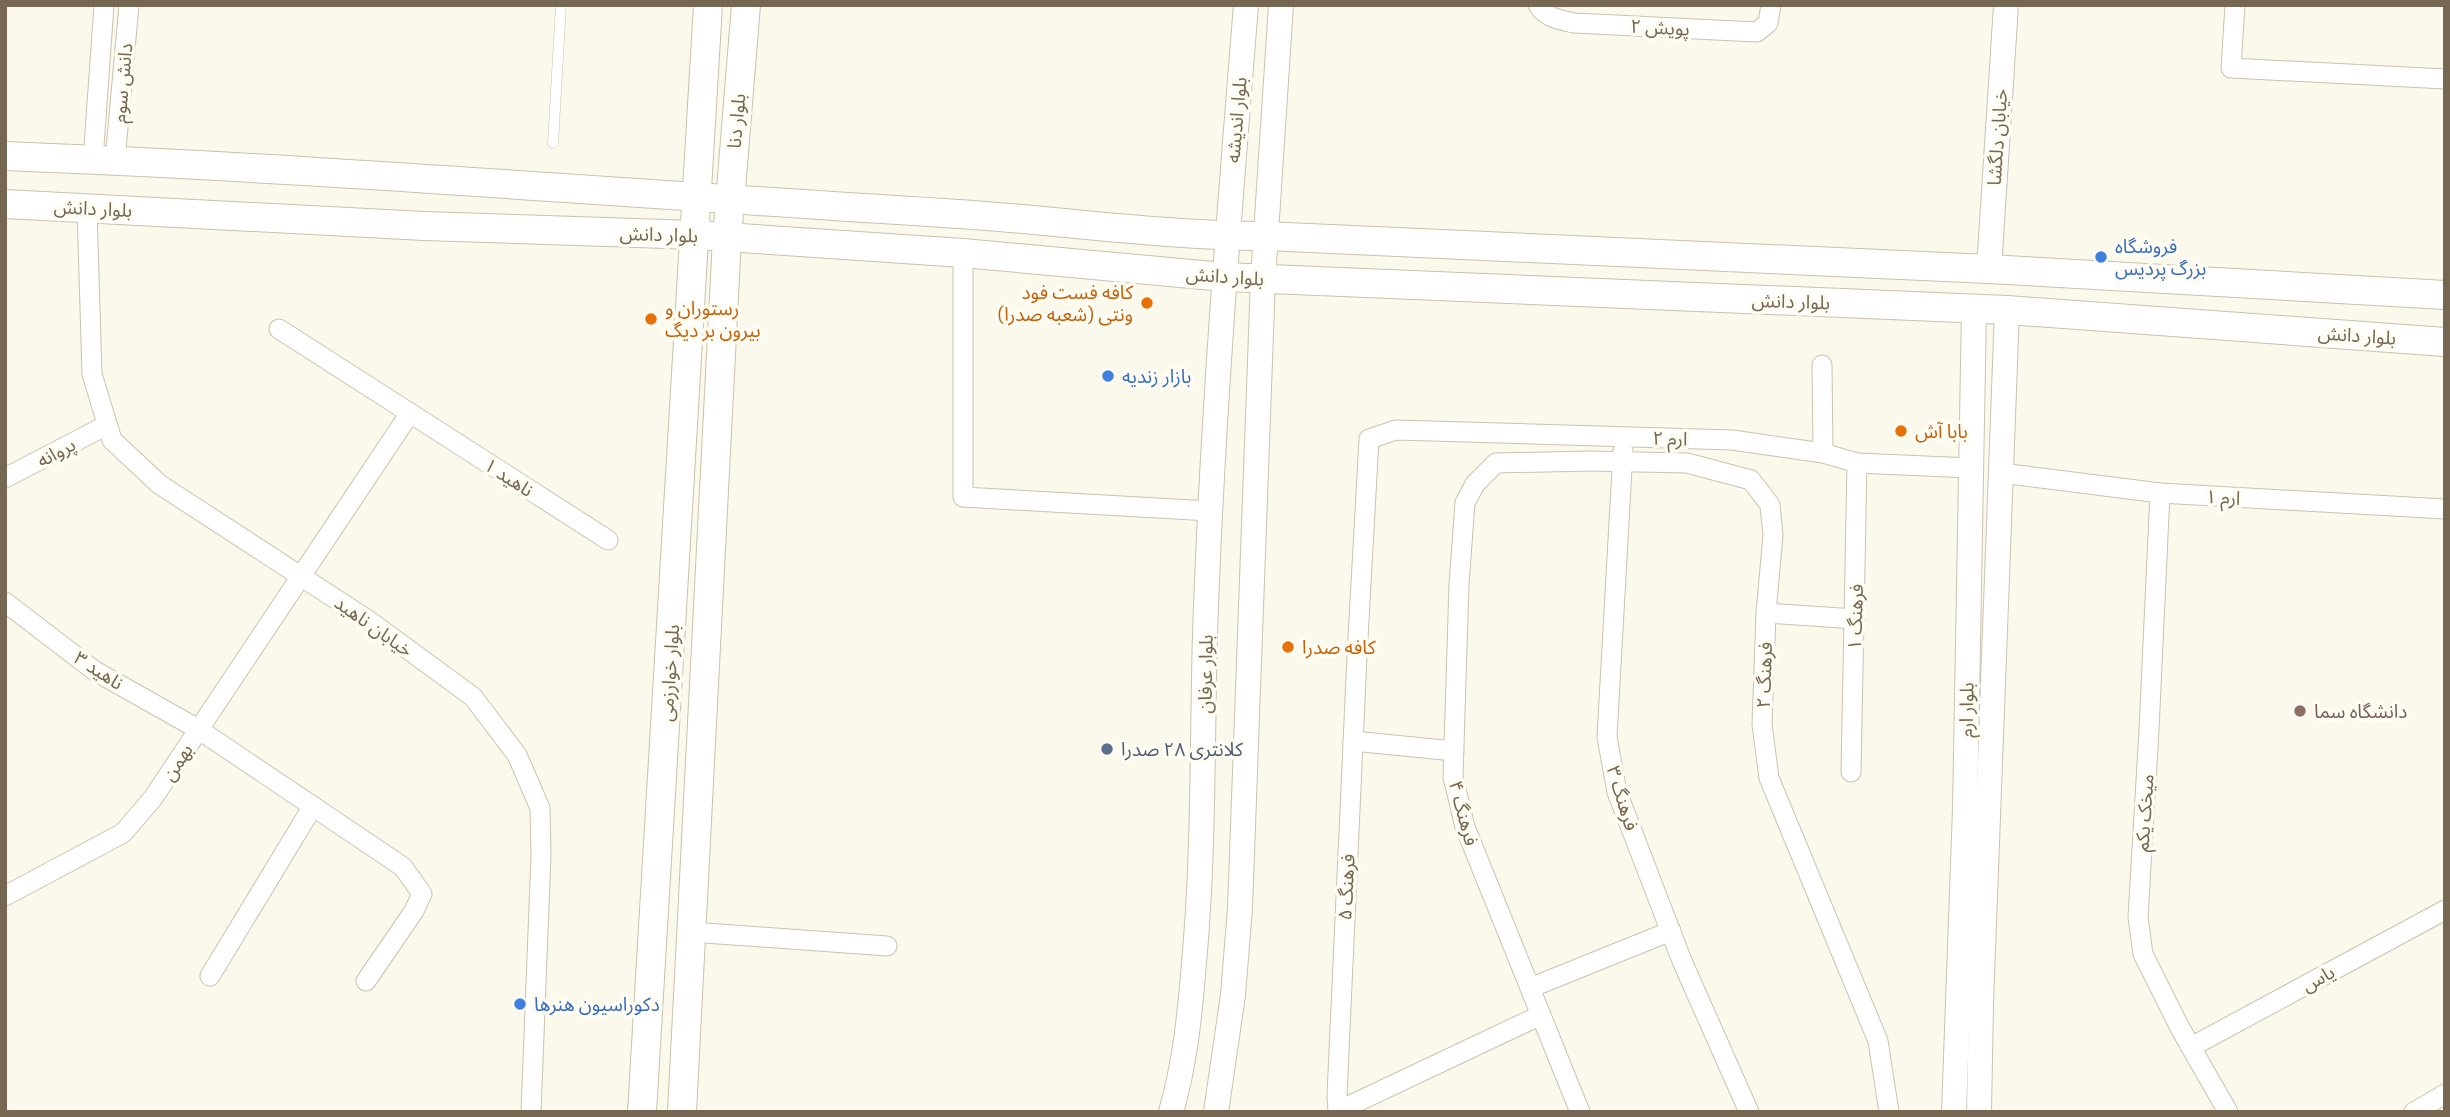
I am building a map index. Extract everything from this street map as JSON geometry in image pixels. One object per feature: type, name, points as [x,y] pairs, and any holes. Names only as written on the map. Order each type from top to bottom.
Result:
[{"type":"main road","name":"بلوار دنا","points":[[696,235],[708,5]]},
{"type":"main road","name":"بلوار دنا","points":[[727,238],[746,5]]},
{"type":"main road","name":"بلوار دانش","points":[[5,156],[370,174],[729,200],[1005,216],[1227,236],[1989,269],[2445,295]]},
{"type":"main road","name":"بلوار دانش","points":[[5,204],[424,226],[696,235],[963,253],[1224,277],[2007,310],[2445,342]]},
{"type":"main road","name":"بلوار خوارزمی","points":[[642,1112],[696,235]]},
{"type":"main road","name":"بلوار خوارزمی","points":[[682,1112],[727,238]]},
{"type":"street","name":"دانش سوم","points":[[104,5],[104,160]]},
{"type":"street","name":"دانش سوم","points":[[104,160],[129,5]]},
{"type":"street","name":"بلوار اندیشه","points":[[1224,277],[1246,5]]},
{"type":"street","name":"بلوار اندیشه","points":[[1263,279],[1281,5]]},
{"type":"street","name":"پویش ۲","points":[[1538,5],[1541,11],[1552,18],[1574,23],[1757,32],[1768,23],[1771,5]]},
{"type":"street","name":"خیابان دلگشا","points":[[1989,269],[2006,5]]},
{"type":"street","points":[[2235,5],[2231,68],[2445,79]]},
{"type":"street","name":"خیابان ناهید","points":[[87,208],[92,374],[112,440],[159,484],[368,620],[473,697],[517,755],[540,808],[541,855],[531,1112]]},
{"type":"street","points":[[963,253],[963,497],[1210,511]]},
{"type":"street","name":"بلوار عرفان","points":[[1171,1112],[1180,1084],[1199,902],[1210,511],[1224,277]]},
{"type":"street","points":[[1216,1112],[1233,995],[1240,908],[1263,279]]},
{"type":"street","name":"بلوار ارم","points":[[1954,1112],[1965,809],[1974,309]]},
{"type":"street","name":"بلوار ارم","points":[[1979,1112],[2007,310]]},
{"type":"street","name":"ناهید ۱","points":[[279,329],[608,540]]},
{"type":"street","points":[[1973,362],[1976,354],[1983,349],[1992,348],[2000,352],[2005,367]]},
{"type":"street","points":[[1822,365],[1823,453]]},
{"type":"street","points":[[299,576],[410,413]]},
{"type":"street","name":"پروانه","points":[[5,478],[107,425]]},
{"type":"street","name":"ارم ۲","points":[[1369,439],[1396,430],[1732,440],[1823,453],[1857,463],[1970,468]]},
{"type":"street","name":"فرهنگ ۳","points":[[1624,436],[1607,737],[1617,792],[1671,931],[1749,1112]]},
{"type":"street","name":"فرهنگ ۵","points":[[1369,439],[1338,1111],[1541,1015]]},
{"type":"street","name":"فرهنگ ۲","points":[[1496,463],[1687,463],[1751,480],[1770,505],[1773,534],[1766,613],[1762,724],[1769,778],[1878,1041],[1889,1112]]},
{"type":"street","name":"فرهنگ ۴","points":[[1496,463],[1475,484],[1465,503],[1459,584],[1453,776],[1465,827],[1580,1112]]},
{"type":"street","name":"فرهنگ ۱","points":[[1851,772],[1857,463]]},
{"type":"street","name":"ارم ۱","points":[[2001,473],[2160,493],[2445,509]]},
{"type":"street","name":"میخک یکم","points":[[2160,493],[2138,917],[2143,954],[2228,1112]]},
{"type":"street","name":"بهمن","points":[[5,896],[123,833],[153,798],[299,576]]},
{"type":"street","name":"ناهید ۳","points":[[5,602],[95,671],[198,729],[403,867],[422,894],[414,911],[366,981]]},
{"type":"street","points":[[1766,613],[1855,619]]},
{"type":"street","points":[[1353,741],[1454,751]]},
{"type":"street","points":[[210,976],[313,806]]},
{"type":"street","name":"یاس","points":[[2191,1047],[2445,910]]},
{"type":"street","points":[[1530,988],[1671,931]]},
{"type":"street","points":[[691,932],[887,946]]},
{"type":"street","points":[[2419,1111],[2445,1094]]},
{"type":"lane","points":[[553,143],[561,5]]},
{"type":"place","name":"فروشگاه بزرگ پردیس","points":[[2101,257]]},
{"type":"place","name":"کافه فست فود ونتی (شعبه صدرا)","points":[[1147,303]]},
{"type":"place","name":"رستوران و بیرون بر دیگ","points":[[651,319]]},
{"type":"place","name":"بازار زندیه","points":[[1108,376]]},
{"type":"place","name":"بابا آش","points":[[1901,431]]},
{"type":"place","name":"کافه صدرا","points":[[1288,647]]},
{"type":"place","name":"دانشگاه سما","points":[[2300,711]]},
{"type":"place","name":"کلانتری ۲۸ صدرا","points":[[1107,749]]},
{"type":"place","name":"دکوراسیون هنرها","points":[[520,1004]]}]
